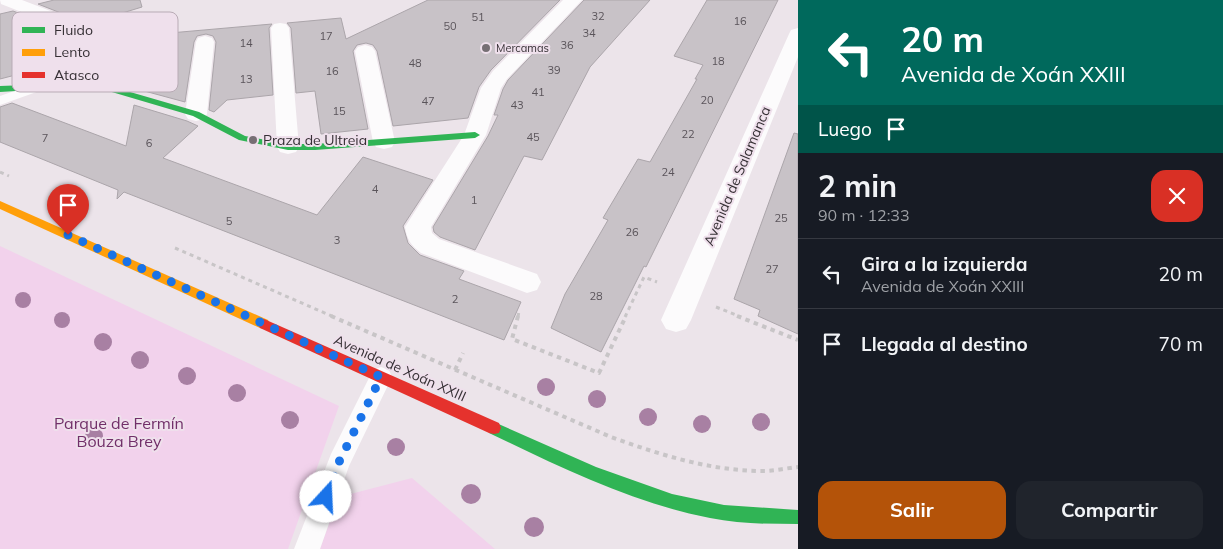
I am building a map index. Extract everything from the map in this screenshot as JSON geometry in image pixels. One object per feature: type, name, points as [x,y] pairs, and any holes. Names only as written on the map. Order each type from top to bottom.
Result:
[{"type":"street","points":[[7,0],[35,12]]},
{"type":"street","points":[[527,282],[430,246],[420,238],[418,227],[475,135],[491,88],[500,75],[573,0]]},
{"type":"street","points":[[280,28],[288,147]]},
{"type":"street","name":"Avenida de Salamanca","points":[[676,320],[798,34]]},
{"type":"street","points":[[196,114],[205,42]]},
{"type":"street","points":[[365,51],[384,142]]},
{"type":"street","points":[[0,89],[12,85]]},
{"type":"street","points":[[0,95],[12,89]]},
{"type":"street","points":[[120,92],[196,114],[242,138],[288,147],[315,147],[475,135]]},
{"type":"street","name":"Avenida de Xoán XXIII","points":[[0,205],[381,377],[577,468],[633,490],[670,502],[719,514],[764,519],[798,517]]},
{"type":"lane","points":[[0,100],[12,91]]},
{"type":"lane","points":[[307,549],[339,462],[381,377]]},
{"type":"path","points":[[0,172],[18,180]]},
{"type":"path","points":[[173,247],[611,437],[667,457],[713,468],[764,471],[798,467]]},
{"type":"path","points":[[512,339],[599,373],[644,277]]},
{"type":"path","points":[[750,321],[798,340]]},
{"type":"path","points":[[453,374],[463,353]]},
{"type":"green space","name":"Parque de Fermín Bouza Brey","points":[[0,246],[339,406],[288,549],[0,549]]},
{"type":"green space","points":[[412,478],[495,549],[320,549],[339,497]]},
{"type":"building","points":[[54,0],[140,0],[142,7],[126,12],[58,12],[38,4]]},
{"type":"building","points":[[428,0],[560,0],[491,70],[479,87],[468,118],[393,126],[377,51],[373,45],[366,43],[357,45],[353,51],[368,129],[321,134],[315,91],[296,93],[291,28],[287,23],[341,18],[346,39]]},
{"type":"building","points":[[584,0],[650,0],[590,67],[542,160],[524,156],[475,250],[440,237],[434,232],[433,227],[488,136],[498,115],[494,115],[508,80]]},
{"type":"building","points":[[707,0],[778,0],[646,267],[644,266],[601,352],[551,328],[565,294],[608,220],[603,218],[638,159],[650,162],[697,79],[695,79],[703,65],[674,56]]},
{"type":"building","points":[[13,11],[16,12],[12,12],[12,76],[0,79],[0,14]]},
{"type":"building","points":[[272,24],[269,28],[273,95],[227,100],[214,112],[209,110],[216,42],[213,36],[206,34],[197,36],[194,42],[185,102],[148,92],[178,92],[178,32]]},
{"type":"building","points":[[12,103],[126,146],[134,105],[187,121],[198,126],[163,158],[317,215],[363,157],[433,180],[403,226],[408,243],[420,255],[464,271],[459,279],[521,302],[504,340],[124,192],[117,199],[118,190],[0,142],[0,107]]},
{"type":"building","points":[[794,133],[798,134],[798,334],[758,316],[760,310],[734,299]]},
{"type":"traffic: fast","points":[[0,89],[12,88]]},
{"type":"traffic: fast","points":[[120,92],[196,114],[242,138],[288,147],[315,147],[475,135]]},
{"type":"traffic: fast","points":[[494,428],[594,474],[672,501],[724,513],[798,517]]},
{"type":"traffic: slow","points":[[0,205],[264,324]]},
{"type":"traffic: jam","points":[[264,324],[494,428]]},
{"type":"place","name":"Mercamas","points":[[486,48]]},
{"type":"place","name":"Praza de Ultreia","points":[[253,140]]},
{"type":"route","points":[[68,235],[381,377],[339,462],[326,497]]}]
